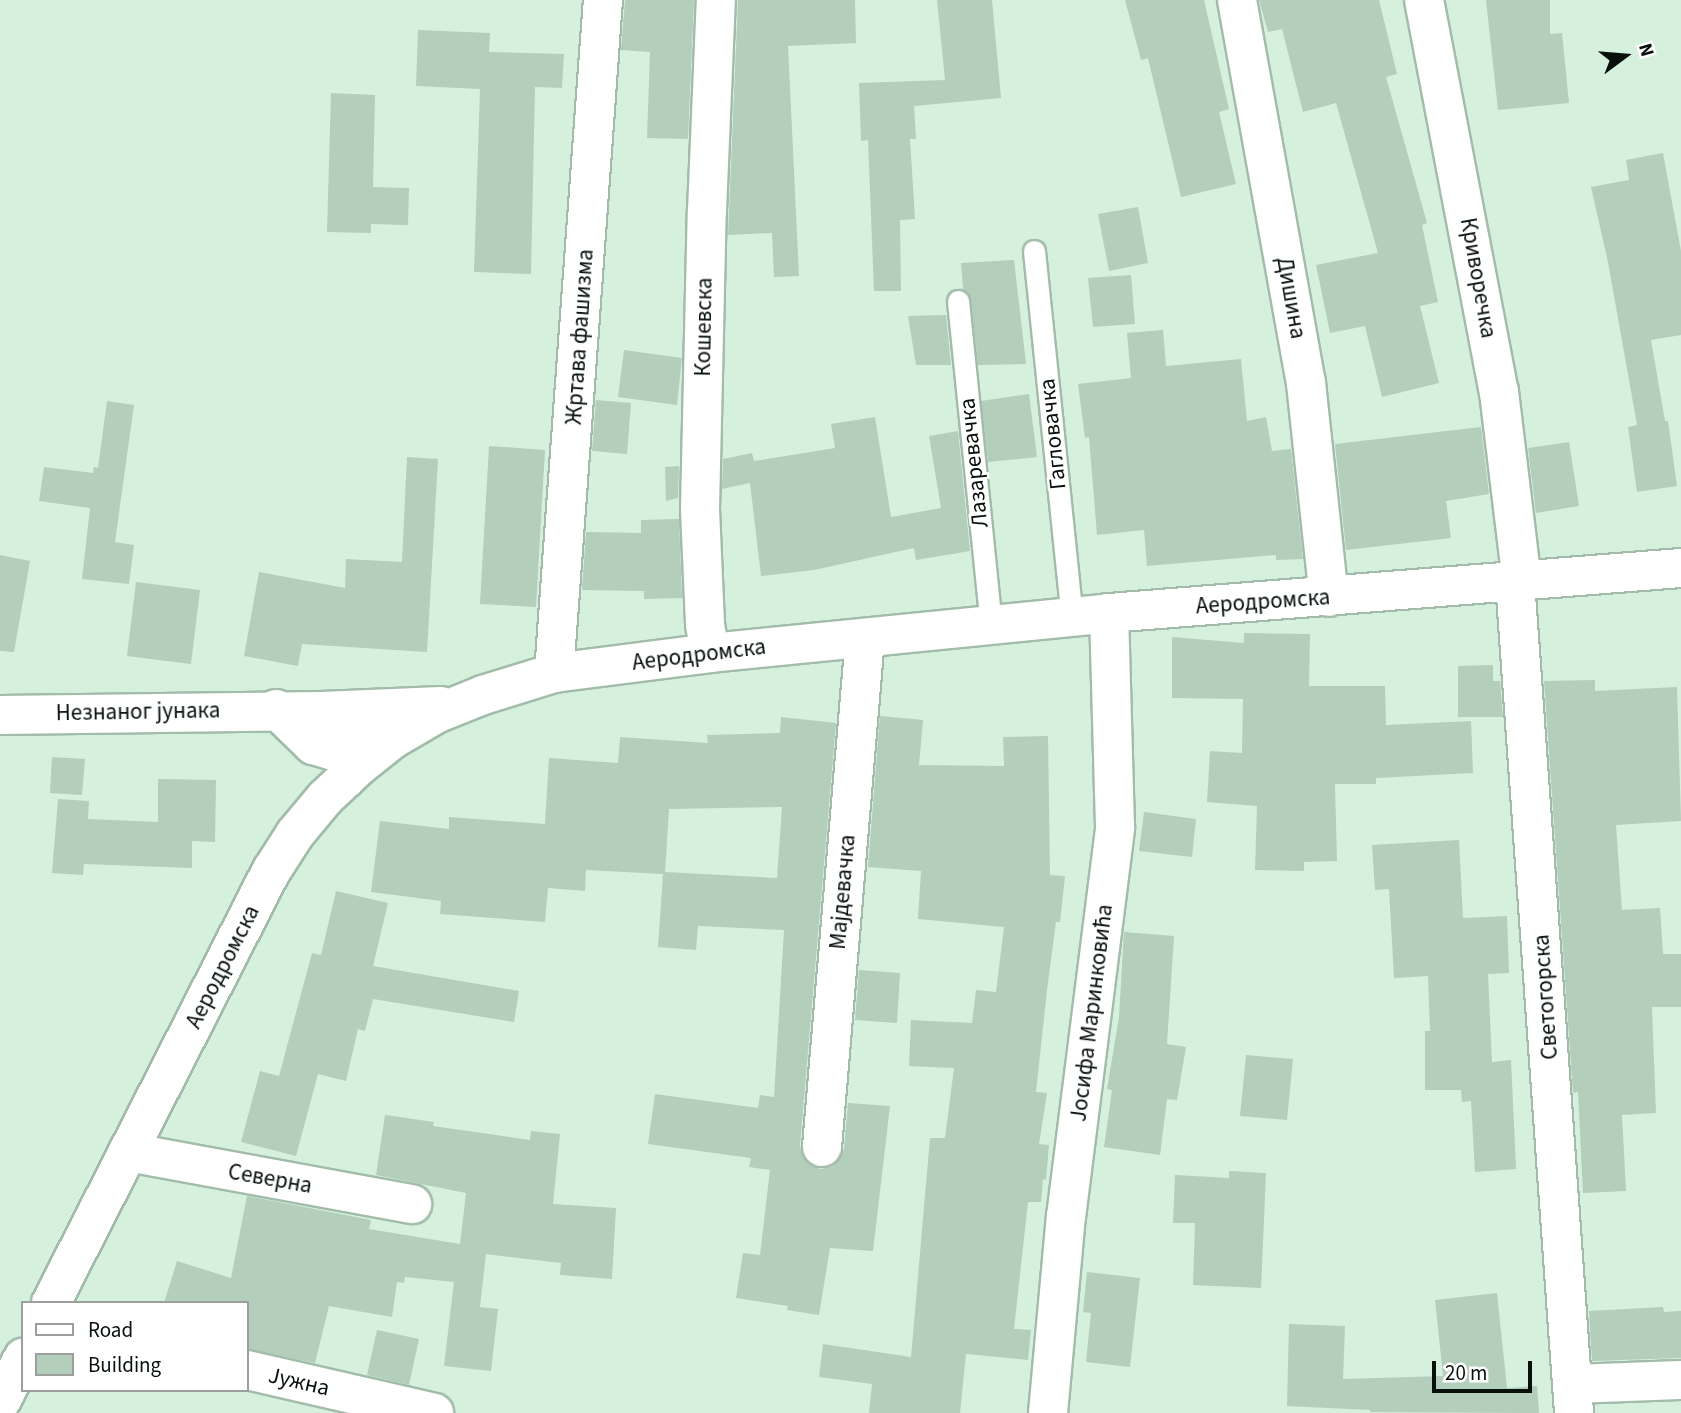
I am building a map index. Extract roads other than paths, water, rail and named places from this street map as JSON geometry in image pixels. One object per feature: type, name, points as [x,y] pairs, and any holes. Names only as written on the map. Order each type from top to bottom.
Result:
[{"type":"street","name":"Жртава фашизма","points":[[554,673],[603,0]]},
{"type":"street","name":"Кошевска","points":[[710,653],[705,624],[700,509],[707,211],[716,0]]},
{"type":"street","name":"Дишина","points":[[1237,0],[1306,383],[1329,597]]},
{"type":"street","name":"Криворечка","points":[[1424,0],[1499,392],[1519,573]]},
{"type":"street","name":"Аеродромска","points":[[52,1301],[272,870],[348,763],[436,714],[554,673],[710,653],[1109,613],[1329,597],[1519,573],[1681,568]]},
{"type":"street","name":"Светогорска","points":[[1519,573],[1573,1399]]},
{"type":"street","name":"Јосифа Маринковића","points":[[1048,1413],[1066,1217],[1115,827],[1109,613]]},
{"type":"street","name":"Мајдевачка","points":[[822,1147],[865,638]]},
{"type":"street","name":"Незнаног јунака","points":[[0,715],[297,717],[402,710],[468,701]]},
{"type":"street","points":[[309,817],[305,752],[297,717],[339,721],[347,733],[348,763]]},
{"type":"street","name":"Северна","points":[[128,1152],[412,1204]]},
{"type":"street","points":[[0,1403],[21,1362]]},
{"type":"street","name":"Јужна","points":[[248,1370],[434,1413]]},
{"type":"street","points":[[1573,1399],[1681,1380]]},
{"type":"lane","name":"Гагловачка","points":[[1034,251],[1072,617]]},
{"type":"lane","name":"Лазаревачка","points":[[958,301],[991,625]]}]
